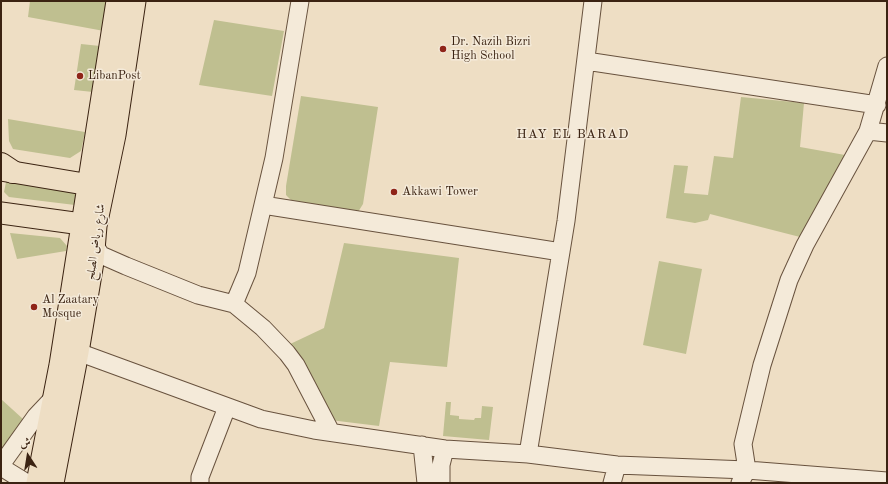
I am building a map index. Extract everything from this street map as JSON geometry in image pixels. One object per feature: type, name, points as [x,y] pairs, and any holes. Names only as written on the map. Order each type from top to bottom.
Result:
[{"type":"main road","name":"شارع رياض الصلح","points":[[37,483],[54,397],[91,232],[118,1]]},
{"type":"main road","name":"شارع رياض الصلح","points":[[97,186],[115,135],[135,1]]},
{"type":"main road","points":[[5,168],[97,186]]},
{"type":"main road","points":[[1,213],[91,232]]},
{"type":"main road","name":"شارع رياض الصلح","points":[[53,483],[78,352],[93,262],[91,232]]},
{"type":"street","points":[[234,304],[244,284],[274,158],[300,1]]},
{"type":"street","points":[[528,454],[561,252],[594,1]]},
{"type":"street","points":[[586,61],[877,105]]},
{"type":"street","points":[[744,476],[743,444],[762,365],[789,280],[804,245],[868,131],[877,105],[887,66]]},
{"type":"street","points":[[868,131],[887,133]]},
{"type":"street","points":[[263,205],[561,252]]},
{"type":"street","points":[[91,232],[100,254],[198,295],[234,304],[263,328],[287,353],[296,365],[331,432]]},
{"type":"street","points":[[78,352],[261,419],[331,432],[422,444],[445,449],[528,454],[617,465],[744,476],[887,481]]},
{"type":"street","points":[[27,483],[1,466],[36,416],[54,397]]},
{"type":"street","points":[[200,483],[200,477],[226,407]]},
{"type":"street","points":[[422,444],[426,483]]},
{"type":"street","points":[[441,483],[441,465],[445,449]]},
{"type":"street","points":[[206,463],[207,483]]},
{"type":"street","points":[[612,483],[617,465]]},
{"type":"green space","points":[[30,1],[109,1],[104,31],[28,17]]},
{"type":"green space","points":[[214,20],[284,31],[272,96],[199,85]]},
{"type":"green space","points":[[81,44],[100,46],[93,92],[74,90]]},
{"type":"green space","points":[[301,96],[378,107],[363,204],[358,212],[291,200],[286,195],[286,186]]},
{"type":"green space","points":[[741,97],[804,103],[800,147],[845,155],[800,237],[710,214],[708,220],[695,223],[666,218],[674,165],[688,166],[684,193],[708,195],[714,156],[733,158]]},
{"type":"green space","points":[[8,119],[85,132],[81,151],[70,158],[13,149],[9,141]]},
{"type":"green space","points":[[11,181],[77,190],[75,205],[9,197],[4,192],[6,182]]},
{"type":"green space","points":[[10,233],[60,238],[67,246],[66,251],[17,259]]},
{"type":"green space","points":[[344,243],[459,258],[447,367],[390,362],[379,426],[330,420],[286,346],[324,328]]},
{"type":"green space","points":[[659,261],[702,269],[686,354],[643,345]]},
{"type":"green space","points":[[1,399],[23,419],[1,450]]},
{"type":"green space","points":[[446,402],[451,402],[450,415],[459,416],[459,419],[474,420],[475,418],[481,418],[482,406],[493,407],[489,440],[443,436]]},
{"type":"place","name":"Dr. Nazih Bizri High School","points":[[443,49]]},
{"type":"place","name":"LibanPost","points":[[80,76]]},
{"type":"place","name":"Akkawi Tower","points":[[394,192]]},
{"type":"place","name":"Al Zaatary Mosque","points":[[34,307]]},
{"type":"district","name":"HAY EL BARAD","points":[[573,135]]}]
